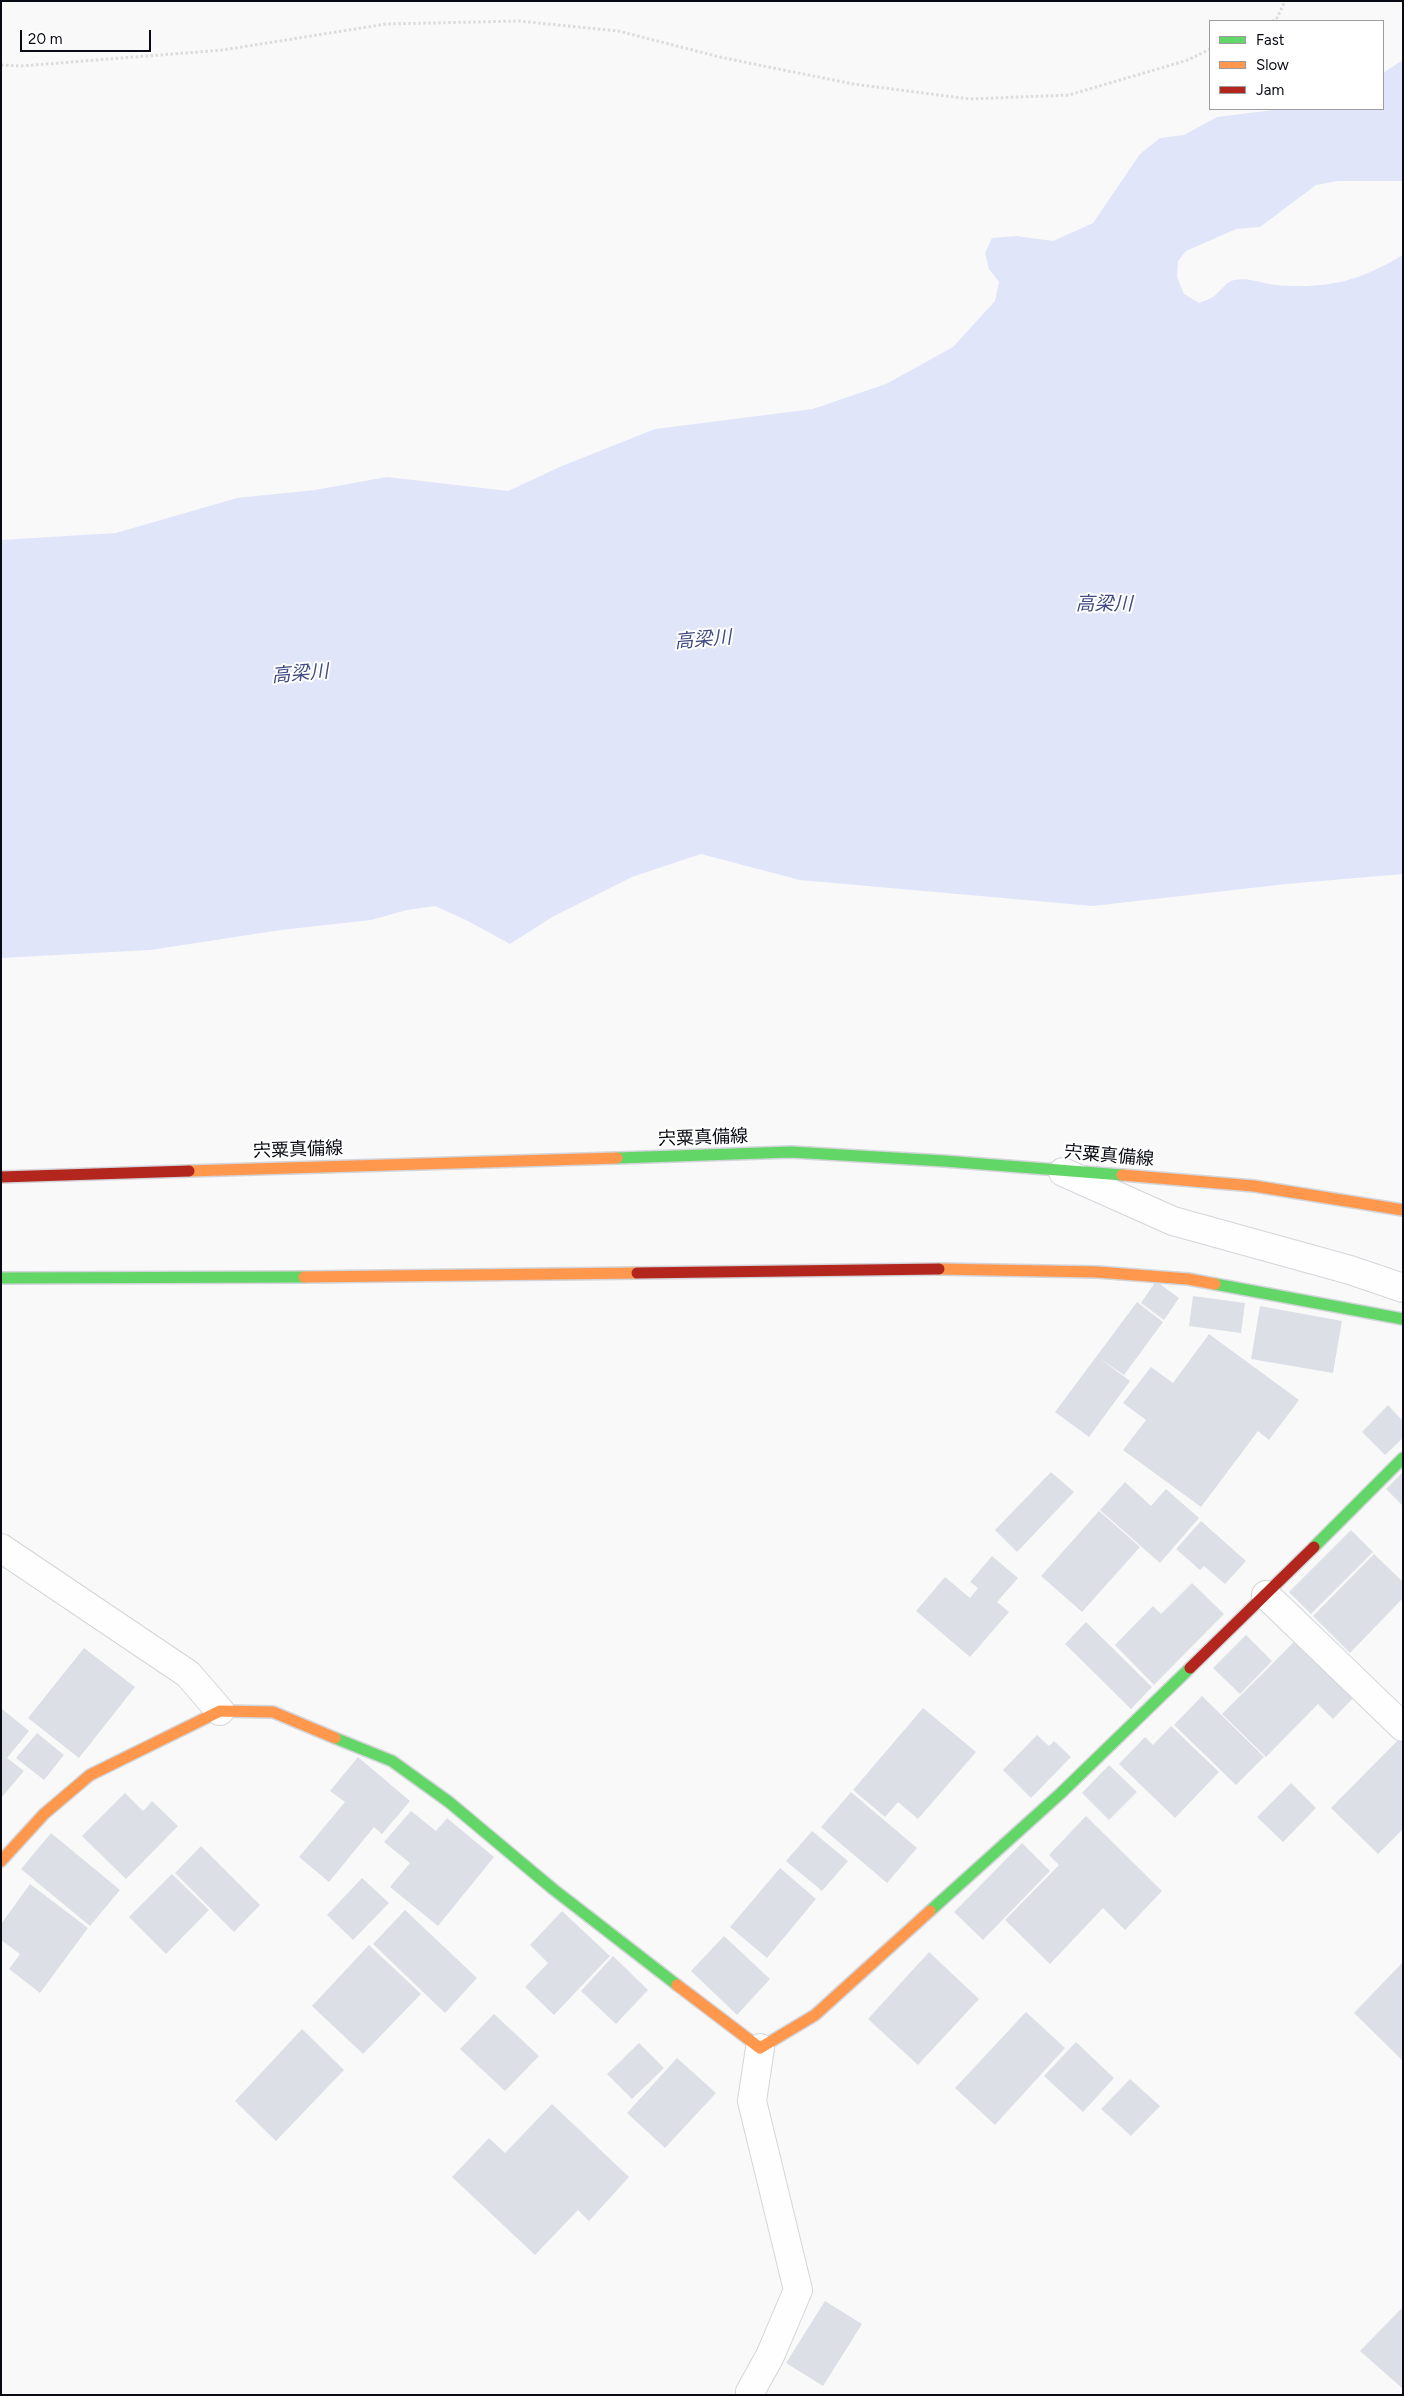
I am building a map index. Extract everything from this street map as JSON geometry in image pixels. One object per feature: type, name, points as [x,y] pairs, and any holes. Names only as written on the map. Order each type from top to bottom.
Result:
[{"type":"street","name":"宍粟真備線","points":[[1,1177],[791,1152],[944,1161],[1254,1186],[1403,1210]]},
{"type":"street","points":[[1060,1170],[1173,1221],[1350,1270],[1403,1288]]},
{"type":"street","points":[[1,1278],[140,1279],[945,1269],[1097,1272],[1188,1279],[1403,1319]]},
{"type":"street","points":[[750,2394],[770,2356],[798,2290],[752,2101],[760,2048],[814,2015],[1061,1793],[1266,1596],[1403,1458]]},
{"type":"street","points":[[1,1548],[188,1674],[220,1712]]},
{"type":"street","points":[[1266,1596],[1403,1727]]},
{"type":"street","points":[[1,1861],[44,1814],[90,1775],[220,1712],[273,1712],[392,1761],[449,1802],[552,1889],[760,2048]]},
{"type":"path","points":[[1276,20],[1286,1]]},
{"type":"path","points":[[1,65],[21,66],[223,50],[386,24],[519,21],[618,31],[724,58],[853,84],[970,99],[1069,95],[1188,60],[1209,50]]},
{"type":"water","name":"高梁川","points":[[1403,60],[1403,181],[1338,181],[1316,185],[1260,227],[1236,229],[1186,251],[1178,261],[1177,277],[1184,294],[1199,303],[1213,297],[1234,280],[1245,279],[1275,285],[1294,286],[1342,282],[1371,272],[1403,255],[1403,874],[1286,884],[1093,906],[800,880],[701,854],[632,877],[552,917],[510,944],[468,921],[435,906],[407,910],[371,920],[281,930],[150,950],[1,958],[1,540],[116,533],[237,498],[315,490],[387,477],[508,491],[562,466],[655,429],[813,409],[886,384],[953,347],[995,301],[999,282],[989,269],[985,253],[992,238],[1016,236],[1053,241],[1093,223],[1140,154],[1160,138],[1184,135],[1217,117],[1274,110],[1384,110],[1384,72]]},
{"type":"building","points":[[1156,1281],[1179,1298],[1164,1320],[1141,1303]]},
{"type":"building","points":[[1193,1296],[1245,1303],[1241,1333],[1189,1326]]},
{"type":"building","points":[[1137,1302],[1163,1322],[1124,1375],[1099,1358],[1130,1381],[1089,1437],[1055,1412]]},
{"type":"building","points":[[1260,1306],[1342,1321],[1333,1373],[1251,1359]]},
{"type":"building","points":[[1209,1334],[1299,1400],[1269,1440],[1258,1431],[1201,1507],[1123,1450],[1146,1420],[1123,1403],[1151,1367],[1173,1383]]},
{"type":"building","points":[[1388,1405],[1403,1421],[1403,1438],[1385,1455],[1362,1432]]},
{"type":"building","points":[[1051,1472],[1074,1492],[1017,1552],[995,1530]]},
{"type":"building","points":[[1403,1472],[1403,1506],[1386,1489]]},
{"type":"building","points":[[1125,1482],[1151,1506],[1166,1489],[1199,1518],[1160,1563],[1100,1510]]},
{"type":"building","points":[[1099,1511],[1140,1547],[1082,1612],[1041,1576]]},
{"type":"building","points":[[1201,1521],[1246,1561],[1225,1584],[1204,1566],[1200,1570],[1176,1549]]},
{"type":"building","points":[[1351,1530],[1373,1552],[1311,1614],[1289,1592]]},
{"type":"building","points":[[1374,1554],[1403,1582],[1403,1598],[1350,1653],[1313,1616]]},
{"type":"building","points":[[992,1556],[1018,1578],[997,1602],[1009,1612],[970,1657],[916,1611],[945,1577],[970,1598],[978,1588],[970,1582]]},
{"type":"building","points":[[1192,1583],[1224,1614],[1154,1685],[1115,1645],[1153,1606],[1161,1614]]},
{"type":"building","points":[[1086,1622],[1152,1687],[1131,1709],[1065,1644]]},
{"type":"building","points":[[1246,1635],[1272,1661],[1240,1694],[1213,1668]]},
{"type":"building","points":[[1298,1638],[1356,1695],[1333,1719],[1318,1704],[1266,1757],[1222,1714]]},
{"type":"building","points":[[84,1648],[135,1687],[79,1758],[28,1718]]},
{"type":"building","points":[[1202,1696],[1264,1757],[1236,1785],[1174,1725]]},
{"type":"building","points":[[1,1708],[29,1731],[7,1758],[24,1771],[1,1798]]},
{"type":"building","points":[[923,1708],[976,1752],[918,1819],[898,1802],[885,1817],[853,1790]]},
{"type":"building","points":[[1171,1726],[1219,1772],[1175,1818],[1119,1764],[1145,1737],[1153,1745]]},
{"type":"building","points":[[37,1733],[64,1755],[44,1780],[16,1758]]},
{"type":"building","points":[[1037,1735],[1049,1746],[1054,1741],[1071,1757],[1031,1798],[1003,1770]]},
{"type":"building","points":[[1400,1738],[1403,1741],[1403,1829],[1378,1854],[1331,1808]]},
{"type":"building","points":[[358,1757],[410,1801],[382,1834],[374,1827],[329,1882],[299,1857],[345,1802],[330,1791]]},
{"type":"building","points":[[1109,1765],[1137,1792],[1109,1820],[1082,1793]]},
{"type":"building","points":[[1291,1783],[1316,1808],[1283,1842],[1257,1817]]},
{"type":"building","points":[[851,1792],[917,1848],[887,1883],[821,1827]]},
{"type":"building","points":[[125,1793],[143,1811],[152,1801],[178,1826],[126,1879],[82,1836]]},
{"type":"building","points":[[411,1811],[436,1831],[447,1818],[494,1857],[438,1926],[390,1887],[410,1863],[384,1842]]},
{"type":"building","points":[[1086,1816],[1162,1891],[1125,1930],[1103,1908],[1050,1964],[1005,1920],[1059,1865],[1049,1855]]},
{"type":"building","points":[[812,1831],[848,1861],[822,1891],[786,1861]]},
{"type":"building","points":[[51,1833],[120,1890],[90,1926],[21,1869]]},
{"type":"building","points":[[1022,1843],[1050,1871],[983,1940],[954,1912]]},
{"type":"building","points":[[201,1846],[260,1905],[234,1932],[175,1873]]},
{"type":"building","points":[[780,1868],[816,1899],[767,1958],[730,1927]]},
{"type":"building","points":[[172,1874],[209,1910],[166,1954],[129,1917]]},
{"type":"building","points":[[362,1878],[389,1903],[353,1940],[327,1915]]},
{"type":"building","points":[[30,1884],[88,1928],[40,1993],[9,1969],[20,1954],[1,1940],[1,1924]]},
{"type":"building","points":[[405,1910],[477,1978],[445,2013],[373,1944]]},
{"type":"building","points":[[562,1911],[610,1956],[554,2015],[525,1987],[548,1963],[530,1945]]},
{"type":"building","points":[[724,1936],[770,1979],[737,2015],[691,1971]]},
{"type":"building","points":[[369,1945],[421,1994],[363,2054],[312,2006]]},
{"type":"building","points":[[929,1952],[979,1999],[918,2065],[868,2019]]},
{"type":"building","points":[[613,1956],[648,1990],[616,2024],[581,1991]]},
{"type":"building","points":[[1403,1962],[1403,2061],[1354,2013]]},
{"type":"building","points":[[1026,2012],[1065,2048],[995,2125],[955,2088]]},
{"type":"building","points":[[494,2014],[539,2056],[505,2091],[460,2049]]},
{"type":"building","points":[[302,2029],[344,2070],[276,2141],[235,2101]]},
{"type":"building","points":[[1076,2042],[1114,2078],[1083,2112],[1044,2076]]},
{"type":"building","points":[[639,2043],[664,2068],[632,2099],[607,2074]]},
{"type":"building","points":[[677,2058],[716,2093],[665,2148],[627,2113]]},
{"type":"building","points":[[1130,2079],[1160,2106],[1131,2136],[1101,2109]]},
{"type":"building","points":[[552,2104],[629,2177],[589,2221],[578,2210],[535,2255],[452,2177],[489,2138],[505,2153]]},
{"type":"building","points":[[825,2301],[862,2324],[823,2386],[786,2363]]},
{"type":"building","points":[[1403,2307],[1403,2389],[1360,2351]]},
{"type":"traffic: fast","points":[[617,1158],[791,1152],[944,1161],[1122,1175]]},
{"type":"traffic: fast","points":[[1,1278],[304,1277]]},
{"type":"traffic: fast","points":[[1215,1284],[1403,1319]]},
{"type":"traffic: fast","points":[[1314,1547],[1403,1458]]},
{"type":"traffic: fast","points":[[930,1911],[1061,1793],[1190,1668]]},
{"type":"traffic: fast","points":[[335,1738],[392,1761],[449,1802],[553,1889],[677,1985]]},
{"type":"traffic: slow","points":[[189,1171],[617,1158]]},
{"type":"traffic: slow","points":[[1122,1175],[1254,1186],[1403,1210]]},
{"type":"traffic: slow","points":[[939,1269],[1097,1272],[1188,1279],[1215,1284]]},
{"type":"traffic: slow","points":[[304,1277],[637,1273]]},
{"type":"traffic: slow","points":[[1,1861],[44,1814],[90,1775],[220,1711],[273,1712],[335,1738]]},
{"type":"traffic: slow","points":[[677,1985],[760,2048],[815,2015],[930,1911]]},
{"type":"traffic: jam","points":[[1,1177],[189,1171]]},
{"type":"traffic: jam","points":[[637,1273],[939,1269]]},
{"type":"traffic: jam","points":[[1190,1668],[1314,1547]]}]
